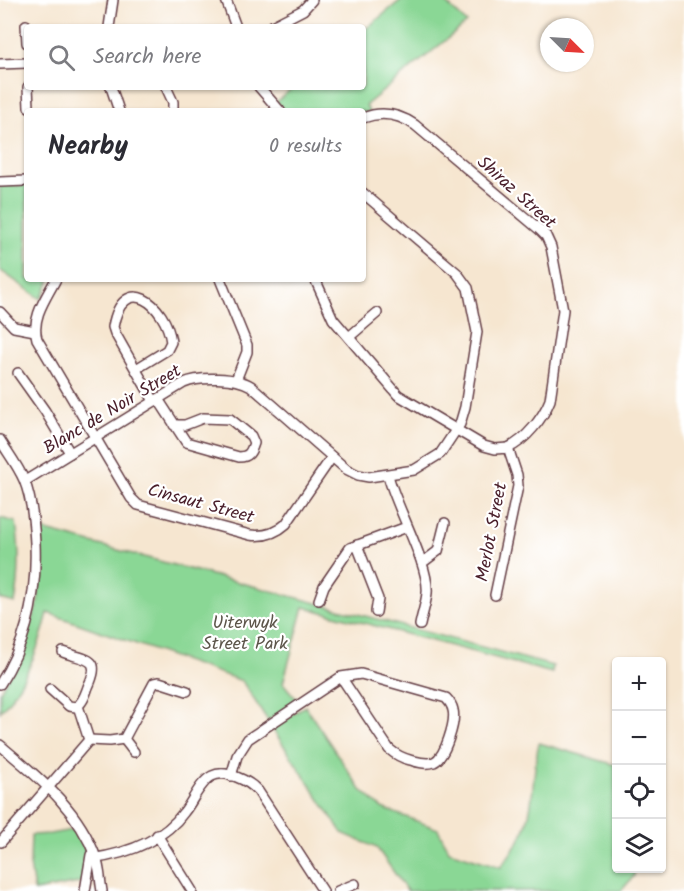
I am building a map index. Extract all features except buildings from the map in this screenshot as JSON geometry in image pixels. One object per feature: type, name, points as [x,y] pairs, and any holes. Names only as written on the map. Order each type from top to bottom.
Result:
[{"type":"street","points":[[109,24],[113,0]]},
{"type":"street","points":[[226,0],[235,24]]},
{"type":"street","points":[[276,24],[303,10],[312,0]]},
{"type":"street","points":[[0,64],[24,63]]},
{"type":"street","points":[[28,90],[29,107]]},
{"type":"street","points":[[112,90],[118,108]]},
{"type":"street","points":[[167,90],[173,108]]},
{"type":"street","points":[[262,90],[278,108]]},
{"type":"street","name":"Shiraz Street","points":[[366,117],[388,114],[409,121],[543,233],[550,244],[563,310],[550,400],[545,411],[522,440],[504,449]]},
{"type":"street","points":[[0,182],[24,181]]},
{"type":"street","name":"Blanc de Noir Street","points":[[25,481],[194,379],[236,380],[247,383],[346,469],[358,476],[369,477],[414,470],[443,451],[456,431],[465,407],[476,340],[476,324],[468,288],[458,273],[366,196]]},
{"type":"street","points":[[0,312],[14,327],[35,331],[39,312],[54,282]]},
{"type":"street","points":[[221,282],[247,345],[247,352],[236,380]]},
{"type":"street","points":[[316,282],[333,319],[402,399],[484,446],[504,449]]},
{"type":"street","points":[[136,369],[166,350],[171,342],[159,312],[147,300],[137,297],[128,300],[123,305],[113,327],[136,369],[156,400],[186,442],[239,457],[249,454],[254,443],[251,436],[230,418],[204,418],[185,425],[174,425]]},
{"type":"street","points":[[349,337],[377,313]]},
{"type":"street","name":"Cinsaut Street","points":[[35,331],[40,346],[131,498],[138,505],[255,536],[271,534],[286,524],[332,457]]},
{"type":"street","points":[[18,373],[45,411],[70,453]]},
{"type":"street","points":[[0,440],[25,481],[34,526],[34,591],[24,635],[13,663],[0,684]]},
{"type":"street","name":"Merlot Street","points":[[495,595],[518,486],[517,475],[504,449]]},
{"type":"street","points":[[388,474],[422,563],[428,593],[420,625]]},
{"type":"street","points":[[422,563],[438,551],[445,523]]},
{"type":"street","points":[[319,600],[324,586],[350,548],[407,527]]},
{"type":"street","points":[[357,545],[378,599],[376,612]]},
{"type":"street","points":[[63,652],[90,661],[94,667],[95,673],[78,706],[89,740]]},
{"type":"street","points":[[231,776],[237,756],[248,739],[341,677],[361,674],[446,698],[453,709],[453,718],[446,748],[441,757],[434,762],[426,763],[395,754],[389,749],[341,677]]},
{"type":"street","points":[[124,739],[154,684],[159,682],[187,691]]},
{"type":"street","points":[[50,689],[69,706],[78,706]]},
{"type":"street","points":[[89,740],[124,739]]},
{"type":"street","points":[[124,739],[134,752]]},
{"type":"street","points":[[0,842],[89,740]]},
{"type":"street","points":[[0,745],[49,786],[70,810],[82,828],[93,856],[102,891]]},
{"type":"street","points":[[93,856],[130,851],[158,835],[182,815],[209,778],[221,774],[250,784],[258,791],[323,891]]},
{"type":"street","points":[[158,835],[192,891]]},
{"type":"street","points":[[85,891],[93,856]]},
{"type":"street","points":[[338,891],[355,884]]},
{"type":"green space","points":[[401,0],[443,0],[467,23],[366,105],[369,112],[366,113],[366,108],[282,108],[276,102],[290,90],[366,90],[366,29]]},
{"type":"green space","points":[[24,185],[24,282],[50,282],[41,299],[0,270],[0,186]]},
{"type":"green space","points":[[0,518],[16,522],[19,563],[15,603],[0,599]]},
{"type":"green space","name":"Uiterwyk Street Park","points":[[39,529],[553,666],[552,673],[304,607],[283,683],[298,701],[268,721],[242,681],[48,613],[30,666],[17,690],[0,712],[0,692],[24,648],[38,601]]},
{"type":"green space","points":[[305,706],[361,790],[382,808],[438,829],[449,851],[501,867],[519,841],[528,820],[539,743],[612,764],[612,873],[634,873],[634,876],[621,891],[407,891],[377,848],[342,833],[272,728]]},
{"type":"green space","points":[[77,829],[87,854],[84,882],[34,891],[30,864],[31,835]]}]
